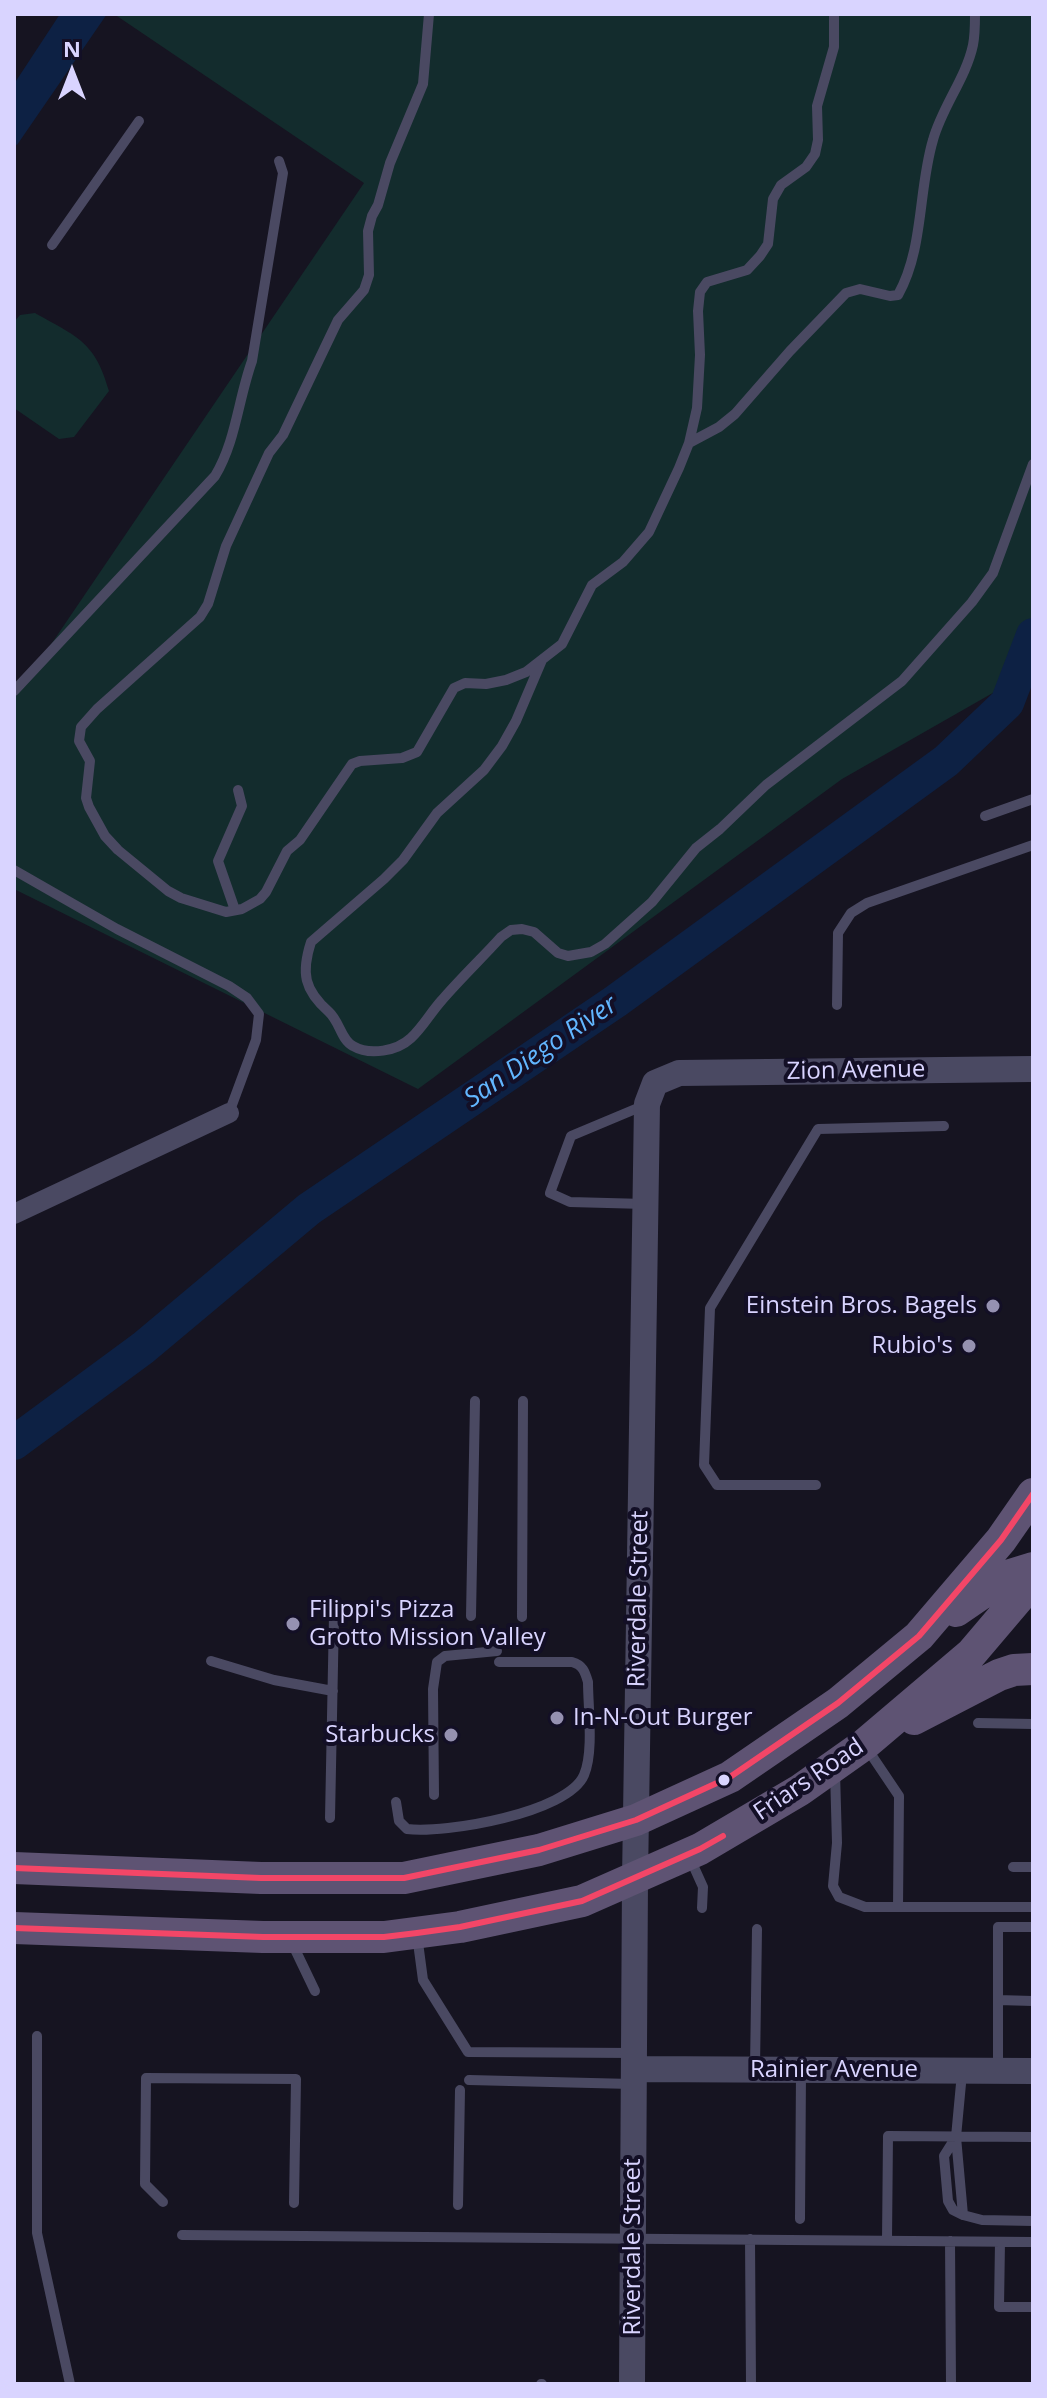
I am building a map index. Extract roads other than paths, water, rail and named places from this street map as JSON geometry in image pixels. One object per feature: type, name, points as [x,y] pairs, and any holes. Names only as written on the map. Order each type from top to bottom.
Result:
[{"type":"main road","name":"Friars Road","points":[[14,1868],[261,1878],[404,1878],[539,1850],[636,1820],[730,1777],[838,1703],[919,1636],[1001,1540],[1033,1494]]},
{"type":"main road","points":[[919,1636],[1007,1576],[1033,1568]]},
{"type":"main road","name":"Friars Road","points":[[29,1929],[384,1937],[460,1927],[582,1901],[689,1854],[800,1790],[835,1766],[971,1654],[1033,1581]]},
{"type":"main road","points":[[865,1744],[999,1675],[1033,1669]]},
{"type":"street","name":"Zion Avenue","points":[[647,1104],[655,1083],[679,1073],[1033,1069]]},
{"type":"street","name":"Riverdale Street","points":[[632,2384],[635,1879],[647,1104]]},
{"type":"street","points":[[14,1214],[229,1113]]},
{"type":"street","name":"Rainier Avenue","points":[[634,2069],[1033,2071]]},
{"type":"lane","points":[[429,14],[423,84],[372,216],[368,231],[369,275],[364,290],[338,320],[283,435],[269,453],[226,546],[208,604],[200,617],[81,727],[79,741],[90,761],[91,770],[86,798],[105,836],[168,891],[226,912],[254,903],[266,892],[287,851],[300,840],[352,764],[402,758],[417,752],[454,688],[465,683],[486,684],[506,680],[526,672],[543,659],[562,644],[592,585],[623,562],[649,532],[689,443],[699,382],[700,292],[707,282],[747,270],[760,256],[768,244],[773,199],[781,185],[806,167],[815,154],[818,140],[817,106],[834,47],[834,14]]},
{"type":"lane","points":[[689,443],[719,427],[735,414],[846,293],[860,289],[898,295],[907,275],[921,215],[926,165],[934,137],[972,48],[975,14]]},
{"type":"lane","points":[[52,245],[139,121]]},
{"type":"lane","points":[[14,691],[215,476],[222,464],[252,361],[283,173],[279,161]]},
{"type":"lane","points":[[543,659],[516,721],[484,770],[437,813],[403,860],[384,879],[311,942],[305,976],[309,991],[337,1019],[345,1039],[354,1047],[371,1051],[387,1050],[410,1039],[442,1000],[511,930],[534,932],[558,953],[568,956],[591,952],[605,944],[652,902],[696,848],[766,785],[902,681],[972,602],[993,573],[1033,464]]},
{"type":"lane","points":[[235,910],[218,861],[242,806],[238,790]]},
{"type":"lane","points":[[985,816],[1033,799]]},
{"type":"lane","points":[[837,1005],[838,933],[851,913],[867,903],[1033,845]]},
{"type":"lane","points":[[14,870],[247,998],[259,1014],[256,1040],[229,1113]]},
{"type":"lane","points":[[645,1204],[570,1202],[550,1193],[571,1136],[647,1104]]},
{"type":"lane","points":[[816,1485],[717,1485],[704,1465],[710,1308],[818,1129],[944,1126]]},
{"type":"lane","points":[[471,1616],[475,1401]]},
{"type":"lane","points":[[522,1617],[523,1401]]},
{"type":"lane","points":[[330,1818],[334,1615]]},
{"type":"lane","points":[[396,1802],[399,1821],[407,1829],[436,1829],[477,1824],[547,1806],[574,1787],[584,1776],[588,1756],[588,1682],[579,1664],[498,1656],[445,1656],[437,1662],[433,1689],[434,1795]]},
{"type":"lane","points":[[211,1661],[274,1680],[333,1691]]},
{"type":"lane","points":[[978,1723],[1033,1724]]},
{"type":"lane","points":[[865,1744],[899,1796],[898,1907]]},
{"type":"lane","points":[[835,1766],[837,1843],[833,1886],[839,1897],[865,1907],[1033,1907]]},
{"type":"lane","points":[[689,1854],[703,1887],[702,1908]]},
{"type":"lane","points":[[1013,1867],[1033,1867]]},
{"type":"lane","points":[[998,2071],[998,1927],[1033,1927]]},
{"type":"lane","points":[[755,2070],[757,1929]]},
{"type":"lane","points":[[417,1933],[423,1980],[468,2052],[634,2069]]},
{"type":"lane","points":[[289,1937],[315,1991]]},
{"type":"lane","points":[[998,2000],[1033,2001]]},
{"type":"lane","points":[[37,2036],[37,2233],[70,2384]]},
{"type":"lane","points":[[469,2080],[573,2081],[634,2069]]},
{"type":"lane","points":[[800,2219],[801,2070]]},
{"type":"lane","points":[[962,2071],[956,2137],[963,2215],[982,2220],[1033,2221]]},
{"type":"lane","points":[[163,2202],[145,2184],[146,2078],[296,2079],[294,2203]]},
{"type":"lane","points":[[458,2205],[460,2090]]},
{"type":"lane","points":[[887,2240],[888,2136],[1033,2137]]},
{"type":"lane","points":[[182,2235],[456,2231],[632,2238],[1033,2242]]},
{"type":"lane","points":[[750,2239],[751,2384]]},
{"type":"lane","points":[[950,2241],[951,2384]]},
{"type":"lane","points":[[1000,2242],[999,2307],[1033,2307]]},
{"type":"water","points":[[60,14],[107,14],[17,145],[14,143],[14,84]]},
{"type":"waterway","name":"San Diego River","points":[[14,1443],[143,1348],[309,1209],[616,1001],[946,761],[1007,703],[1033,635]]},
{"type":"place","name":"Einstein Bros. Bagels","points":[[993,1306]]},
{"type":"place","name":"Rubio's","points":[[969,1346]]},
{"type":"place","name":"Filippi's Pizza Grotto Mission Valley","points":[[293,1624]]},
{"type":"place","name":"In-N-Out Burger","points":[[557,1718]]},
{"type":"place","name":"Starbucks","points":[[451,1735]]}]
